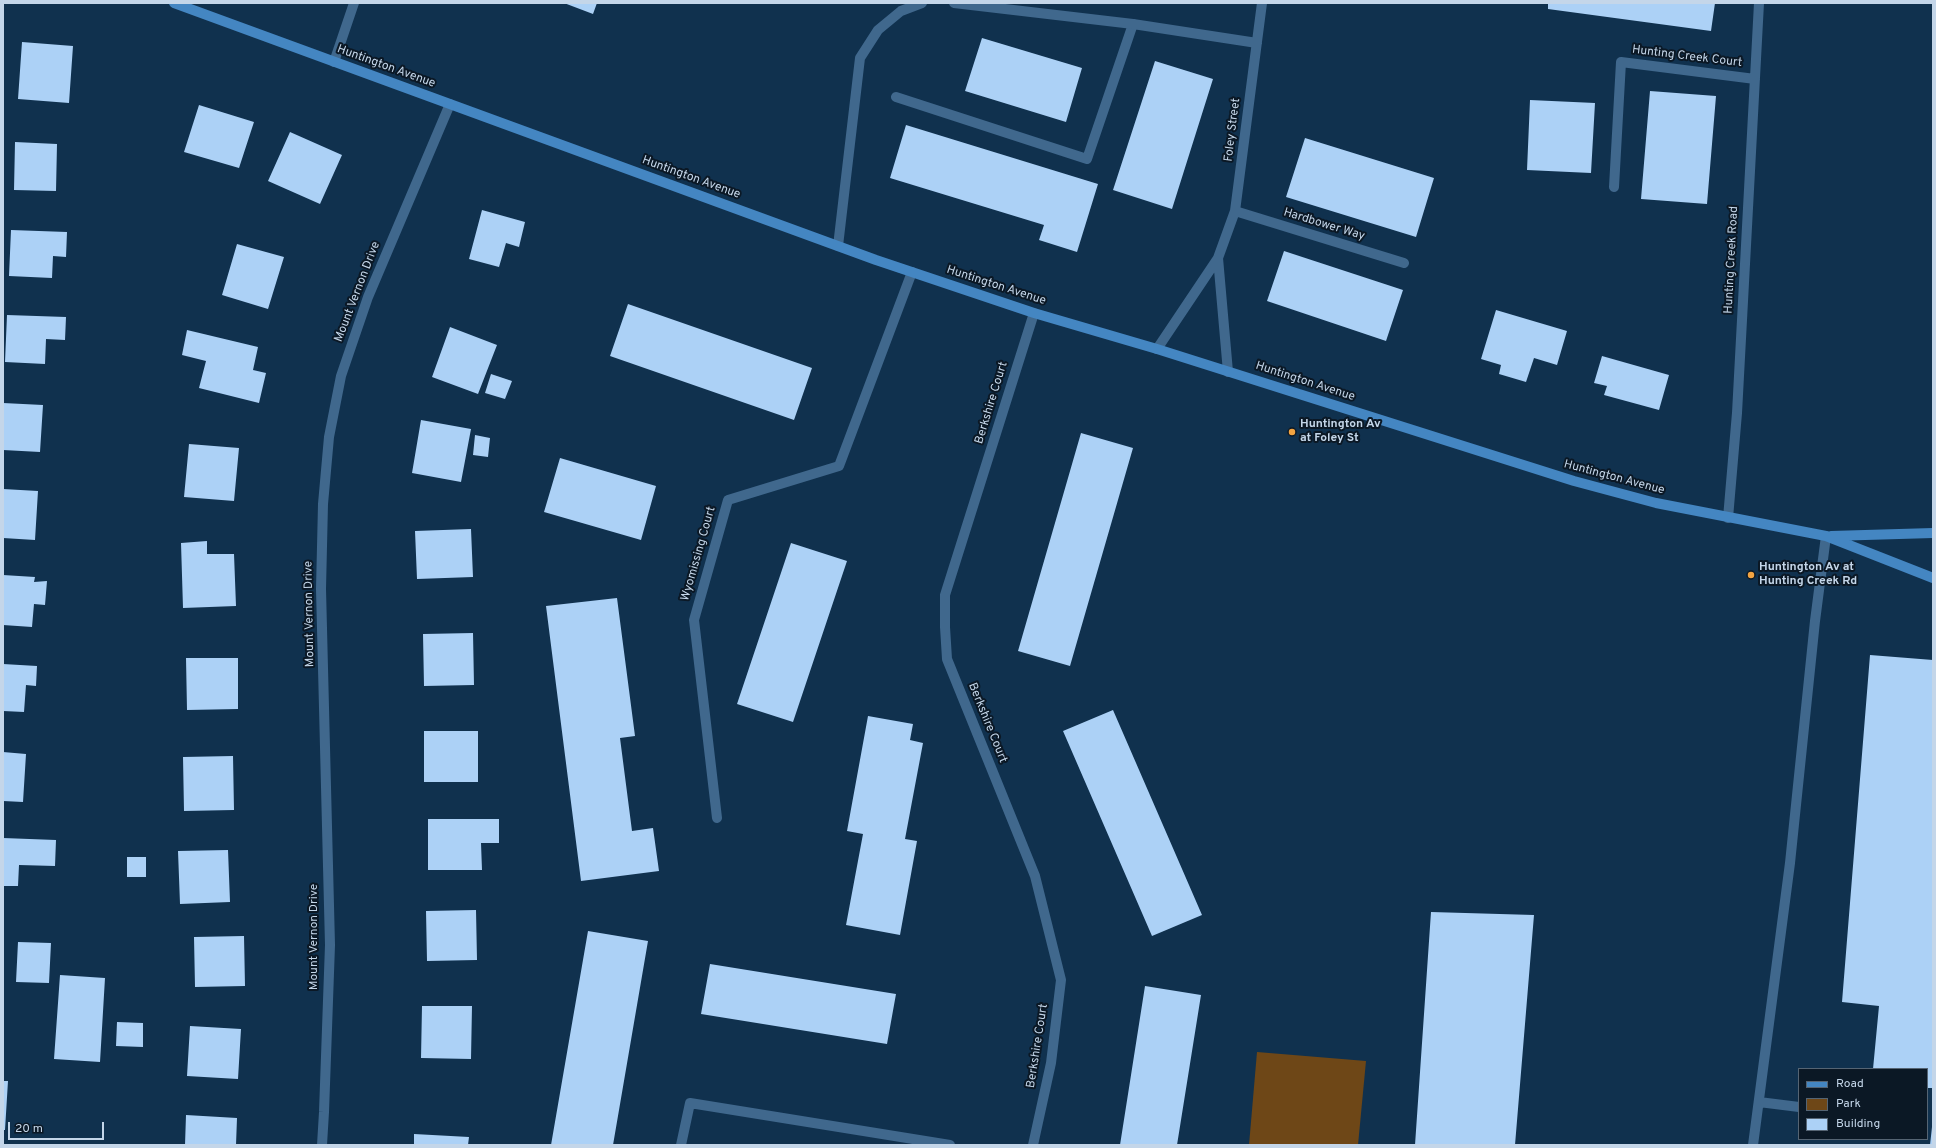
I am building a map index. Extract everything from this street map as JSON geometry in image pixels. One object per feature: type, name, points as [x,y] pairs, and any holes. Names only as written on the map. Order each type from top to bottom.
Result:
[{"type":"main road","name":"Huntington Avenue","points":[[174,3],[838,246],[1034,313],[1157,349],[1574,481],[1656,504],[1826,536],[1933,578]]},
{"type":"main road","name":"Huntington Avenue","points":[[1826,536],[1933,533]]},
{"type":"street","points":[[334,62],[354,3]]},
{"type":"street","points":[[838,246],[860,58],[878,30],[901,11],[922,3]]},
{"type":"street","points":[[952,3],[1133,24],[1257,43]]},
{"type":"street","name":"Foley Street","points":[[1157,349],[1218,258],[1235,211],[1262,3]]},
{"type":"street","name":"Hunting Creek Road","points":[[1728,518],[1737,412],[1759,3]]},
{"type":"street","points":[[896,96],[1087,159],[1133,24]]},
{"type":"street","name":"Hunting Creek Court","points":[[1614,188],[1622,62],[1755,79]]},
{"type":"street","name":"Mount Vernon Drive","points":[[322,1145],[330,945],[321,589],[323,504],[329,437],[340,376],[368,297],[450,104]]},
{"type":"street","name":"Hardbower Way","points":[[1235,211],[1404,263]]},
{"type":"street","name":"Foley Street","points":[[1218,258],[1228,372]]},
{"type":"street","name":"Wyomissing Court","points":[[717,818],[694,620],[728,500],[839,466],[912,272]]},
{"type":"street","name":"Berkshire Court","points":[[1033,1145],[1051,1063],[1062,980],[1034,876],[947,659],[945,627],[946,595],[1034,313]]},
{"type":"street","points":[[1753,1145],[1790,863],[1815,621],[1826,536]]},
{"type":"street","points":[[1758,1102],[1798,1107]]},
{"type":"street","points":[[682,1145],[690,1103],[950,1145]]},
{"type":"green space","points":[[1257,1052],[1366,1061],[1358,1145],[1249,1145]]},
{"type":"building","points":[[564,3],[597,3],[593,14]]},
{"type":"building","points":[[1548,3],[1715,3],[1711,31],[1548,9]]},
{"type":"building","points":[[982,38],[1082,68],[1066,122],[965,91]]},
{"type":"building","points":[[22,42],[73,46],[69,103],[18,99]]},
{"type":"building","points":[[1155,61],[1213,79],[1172,209],[1113,190]]},
{"type":"building","points":[[1650,91],[1716,96],[1707,204],[1641,199]]},
{"type":"building","points":[[1530,100],[1595,103],[1591,173],[1527,170]]},
{"type":"building","points":[[199,105],[254,122],[239,168],[184,152]]},
{"type":"building","points":[[906,125],[1098,184],[1077,252],[1039,240],[1044,225],[890,178]]},
{"type":"building","points":[[290,132],[342,155],[320,204],[268,181]]},
{"type":"building","points":[[1305,138],[1434,178],[1416,237],[1286,197]]},
{"type":"building","points":[[15,142],[57,144],[56,191],[14,190]]},
{"type":"building","points":[[482,210],[525,222],[519,247],[506,243],[499,267],[469,259]]},
{"type":"building","points":[[11,230],[67,232],[66,257],[53,256],[52,278],[9,276]]},
{"type":"building","points":[[237,244],[284,257],[268,309],[222,295]]},
{"type":"building","points":[[1284,251],[1403,290],[1386,341],[1267,301]]},
{"type":"building","points":[[628,304],[812,368],[794,420],[610,356]]},
{"type":"building","points":[[1496,310],[1567,331],[1557,365],[1534,358],[1526,382],[1499,374],[1501,365],[1481,359]]},
{"type":"building","points":[[7,315],[66,317],[65,340],[46,339],[45,364],[5,362]]},
{"type":"building","points":[[450,327],[497,345],[478,394],[432,377]]},
{"type":"building","points":[[187,330],[258,347],[253,370],[266,373],[259,403],[199,388],[206,361],[182,355]]},
{"type":"building","points":[[1602,356],[1669,375],[1659,410],[1604,395],[1607,386],[1594,383]]},
{"type":"building","points":[[491,374],[512,381],[505,399],[485,393]]},
{"type":"building","points":[[3,403],[43,405],[40,452],[3,450]]},
{"type":"building","points":[[421,420],[471,429],[461,482],[412,473]]},
{"type":"building","points":[[1081,433],[1133,448],[1070,666],[1018,651]]},
{"type":"building","points":[[475,435],[490,438],[488,457],[473,455]]},
{"type":"building","points":[[189,444],[239,448],[234,501],[184,497]]},
{"type":"building","points":[[560,458],[656,486],[641,540],[544,512]]},
{"type":"building","points":[[3,489],[38,491],[35,540],[3,538]]},
{"type":"building","points":[[471,529],[473,577],[417,579],[415,531]]},
{"type":"building","points":[[207,541],[207,554],[234,554],[236,606],[183,608],[181,543]]},
{"type":"building","points":[[791,543],[847,561],[793,722],[737,704]]},
{"type":"building","points":[[3,575],[35,577],[34,582],[47,581],[45,605],[34,604],[32,627],[3,625]]},
{"type":"building","points":[[617,598],[635,736],[620,738],[632,831],[653,828],[659,871],[581,881],[546,606]]},
{"type":"building","points":[[473,633],[474,685],[424,686],[423,634]]},
{"type":"building","points":[[1870,655],[1933,660],[1933,1088],[1928,1088],[1928,1068],[1873,1068],[1879,1006],[1842,1002]]},
{"type":"building","points":[[186,658],[238,658],[238,709],[187,710]]},
{"type":"building","points":[[3,664],[37,666],[36,686],[26,685],[24,712],[3,711]]},
{"type":"building","points":[[1113,710],[1202,915],[1152,936],[1063,731]]},
{"type":"building","points":[[868,716],[913,724],[910,740],[923,743],[905,839],[917,841],[900,935],[846,925],[863,834],[847,831]]},
{"type":"building","points":[[424,731],[478,731],[478,782],[424,782]]},
{"type":"building","points":[[3,752],[26,754],[23,802],[3,801]]},
{"type":"building","points":[[233,756],[234,810],[184,811],[183,757]]},
{"type":"building","points":[[428,819],[499,819],[499,843],[481,843],[482,870],[428,870]]},
{"type":"building","points":[[3,838],[56,840],[55,866],[19,865],[18,886],[3,886]]},
{"type":"building","points":[[228,850],[230,902],[180,904],[178,851]]},
{"type":"building","points":[[127,857],[146,857],[146,877],[127,877]]},
{"type":"building","points":[[476,910],[477,960],[427,961],[426,911]]},
{"type":"building","points":[[1431,912],[1534,915],[1515,1145],[1415,1145]]},
{"type":"building","points":[[588,931],[648,941],[613,1145],[551,1145]]},
{"type":"building","points":[[244,936],[245,986],[195,987],[194,937]]},
{"type":"building","points":[[18,942],[51,943],[49,983],[16,982]]},
{"type":"building","points":[[710,964],[896,994],[887,1044],[701,1014]]},
{"type":"building","points":[[60,975],[105,978],[100,1062],[54,1059]]},
{"type":"building","points":[[1145,986],[1201,995],[1177,1145],[1120,1145]]},
{"type":"building","points":[[422,1006],[472,1006],[471,1059],[421,1058]]},
{"type":"building","points":[[117,1022],[143,1023],[143,1047],[116,1046]]},
{"type":"building","points":[[190,1026],[241,1029],[238,1079],[187,1076]]},
{"type":"building","points":[[3,1081],[8,1081],[5,1130],[3,1130]]},
{"type":"building","points":[[186,1115],[237,1118],[236,1145],[185,1145]]},
{"type":"building","points":[[1932,1127],[1933,1145],[1930,1145]]},
{"type":"building","points":[[414,1134],[469,1137],[468,1145],[414,1145]]},
{"type":"place","name":"Huntington Av at Foley St","points":[[1292,432]]},
{"type":"place","name":"Huntington Av at Hunting Creek Rd","points":[[1751,575]]}]
